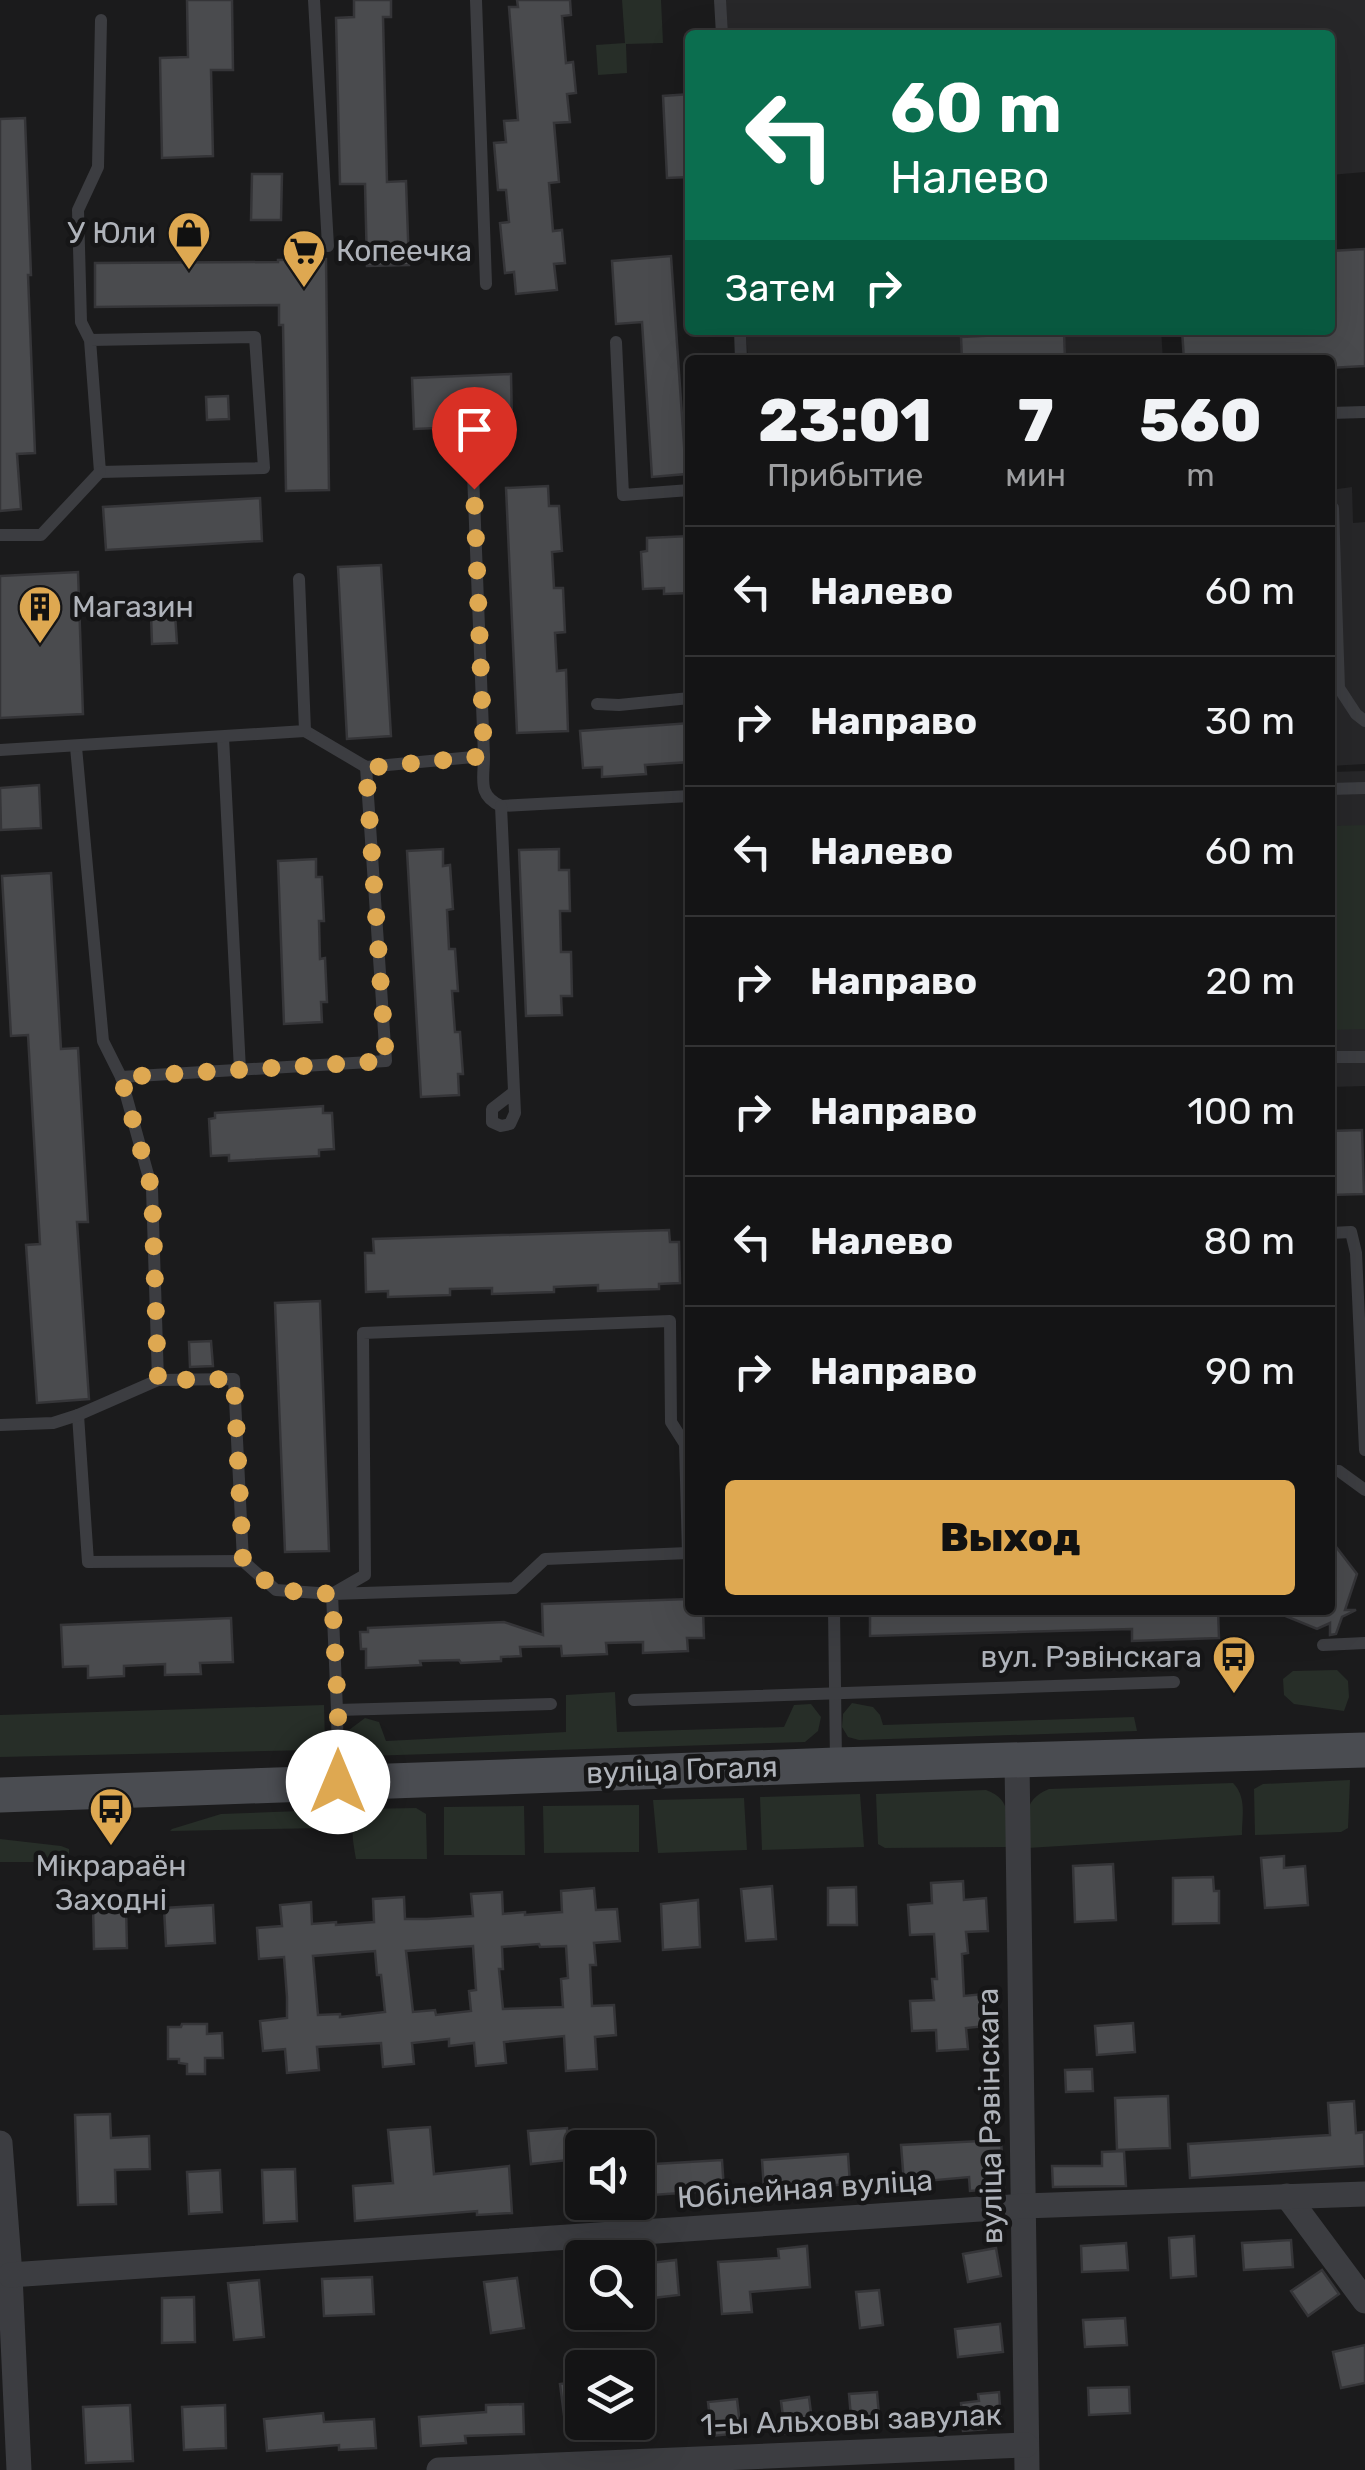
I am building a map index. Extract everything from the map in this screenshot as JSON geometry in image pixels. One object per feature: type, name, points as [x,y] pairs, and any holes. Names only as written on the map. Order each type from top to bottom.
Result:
[{"type":"main road","name":"вуліца Гогаля","points":[[0,1794],[1365,1750]]},
{"type":"street","name":"вуліца Рэвінскага","points":[[1016,1762],[1026,2457]]},
{"type":"street","points":[[0,2143],[20,2470]]},
{"type":"street","name":"Юбілейная вуліца","points":[[10,2274],[1024,2206],[1365,2194]]},
{"type":"street","points":[[1287,2196],[1365,2301]]},
{"type":"street","name":"1-ы Альховы завулак","points":[[439,2470],[1026,2457]]},
{"type":"lane","points":[[314,0],[328,246]]},
{"type":"lane","points":[[476,0],[486,284]]},
{"type":"lane","points":[[720,0],[722,30]]},
{"type":"lane","points":[[100,472],[90,340],[81,322],[78,210],[98,167],[101,20]]},
{"type":"lane","points":[[0,535],[41,536],[100,472],[264,468],[256,337],[90,340]]},
{"type":"lane","points":[[616,342],[624,495],[685,490]]},
{"type":"lane","points":[[1335,413],[1365,412]]},
{"type":"lane","points":[[472,473],[484,794],[502,806],[685,796]]},
{"type":"lane","points":[[1335,568],[1339,688],[1365,721]]},
{"type":"lane","points":[[299,579],[305,731]]},
{"type":"lane","points":[[597,704],[685,698]]},
{"type":"lane","points":[[0,750],[305,731],[366,768],[484,756]]},
{"type":"lane","points":[[223,737],[240,1070]]},
{"type":"lane","points":[[76,747],[103,1041],[121,1077],[152,1190],[158,1380]]},
{"type":"lane","points":[[121,1077],[386,1061],[366,768]]},
{"type":"lane","points":[[1335,789],[1365,788]]},
{"type":"lane","points":[[502,806],[514,1092]]},
{"type":"lane","points":[[1335,1057],[1365,1057]]},
{"type":"lane","points":[[1335,1233],[1351,1232],[1356,1252],[1361,1294],[1365,1450]]},
{"type":"lane","points":[[332,1594],[365,1575],[362,1334],[670,1321],[671,1422],[685,1444]]},
{"type":"lane","points":[[0,1425],[53,1423],[158,1380],[234,1379],[243,1561]]},
{"type":"lane","points":[[78,1415],[88,1562],[243,1561],[276,1590],[332,1594],[514,1588],[545,1560],[685,1552]]},
{"type":"lane","points":[[1335,1471],[1365,1490]]},
{"type":"lane","points":[[332,1594],[338,1782]]},
{"type":"lane","points":[[834,1615],[836,1765]]},
{"type":"lane","points":[[1323,1645],[1365,1642]]},
{"type":"lane","points":[[634,1700],[1174,1682]]},
{"type":"lane","points":[[338,1710],[551,1704]]},
{"type":"shaded area","points":[[622,0],[661,0],[663,43],[626,44],[627,73],[598,75],[596,45],[625,43]]},
{"type":"shaded area","points":[[725,0],[1365,0],[1365,172],[1335,175],[1335,30],[727,30]]},
{"type":"shaded area","points":[[746,335],[1161,335],[1163,355],[748,355]]},
{"type":"shaded area","points":[[1352,487],[1353,523],[1365,522],[1365,764],[1335,766],[1335,489]]},
{"type":"shaded area","points":[[1365,771],[1365,1086],[1335,1087],[1335,772]]},
{"type":"shaded area","points":[[1365,825],[1365,1029],[1335,1030],[1335,826]]},
{"type":"shaded area","points":[[1337,1670],[1348,1681],[1349,1697],[1344,1711],[1294,1704],[1284,1695],[1283,1679],[1293,1671]]},
{"type":"shaded area","points":[[615,1692],[617,1732],[784,1727],[794,1705],[811,1704],[821,1717],[818,1731],[805,1742],[366,1756],[350,1748],[349,1730],[365,1718],[379,1722],[386,1741],[566,1732],[566,1695]]},
{"type":"shaded area","points":[[852,1703],[873,1707],[883,1725],[1134,1717],[1137,1731],[859,1740],[848,1737],[842,1727],[843,1714]]},
{"type":"shaded area","points":[[324,1705],[325,1742],[313,1750],[0,1757],[0,1715]]},
{"type":"shaded area","points":[[1350,1780],[1348,1828],[1341,1832],[1255,1835],[1254,1789],[1263,1784]]},
{"type":"shaded area","points":[[1233,1783],[1242,1801],[1242,1835],[1027,1848],[1030,1806],[1033,1799],[1049,1789]]},
{"type":"shaded area","points":[[986,1790],[1005,1806],[1007,1847],[885,1848],[878,1844],[876,1794]]},
{"type":"shaded area","points":[[860,1794],[864,1847],[762,1850],[760,1797]]},
{"type":"shaded area","points":[[744,1798],[747,1850],[658,1853],[653,1800]]},
{"type":"shaded area","points":[[639,1805],[639,1852],[544,1853],[543,1806]]},
{"type":"shaded area","points":[[524,1806],[525,1855],[444,1855],[444,1807]]},
{"type":"shaded area","points":[[416,1808],[426,1814],[427,1859],[356,1859],[353,1826],[363,1809]]},
{"type":"shaded area","points":[[326,1810],[333,1819],[325,1828],[170,1831],[221,1814]]},
{"type":"shaded area","points":[[0,1839],[61,1846],[69,1849],[69,1857],[59,1862],[0,1862]]},
{"type":"building","points":[[187,0],[232,0],[233,70],[211,70],[213,156],[162,158],[160,58],[188,57]]},
{"type":"building","points":[[354,0],[391,0],[391,17],[383,17],[387,182],[406,181],[409,265],[367,266],[365,184],[340,184],[336,18],[354,17]]},
{"type":"building","points":[[517,0],[570,0],[571,15],[562,16],[566,63],[573,62],[576,93],[567,94],[570,122],[554,123],[559,182],[549,183],[553,231],[562,230],[565,263],[554,264],[557,290],[516,294],[514,272],[505,273],[500,223],[509,222],[506,190],[498,190],[494,143],[506,142],[504,121],[518,120],[509,7],[518,7]]},
{"type":"building","points":[[685,94],[685,177],[667,178],[663,96]]},
{"type":"building","points":[[25,118],[35,453],[17,454],[21,509],[0,511],[0,119]]},
{"type":"building","points":[[252,174],[282,174],[281,220],[251,220]]},
{"type":"building","points":[[1365,249],[1365,366],[1335,368],[1335,355],[1184,355],[1182,335],[1335,335],[1335,251]]},
{"type":"building","points":[[671,256],[685,474],[652,477],[642,322],[616,324],[612,261]]},
{"type":"building","points":[[326,259],[329,490],[286,491],[283,325],[279,325],[279,305],[95,307],[95,263]]},
{"type":"building","points":[[1064,335],[1065,355],[962,355],[961,337]]},
{"type":"building","points":[[511,374],[512,425],[414,429],[412,378]]},
{"type":"building","points":[[228,396],[229,419],[207,420],[206,397]]},
{"type":"building","points":[[548,486],[549,506],[559,506],[562,551],[552,552],[554,588],[563,588],[565,632],[555,633],[557,671],[566,670],[568,731],[517,733],[506,488]]},
{"type":"building","points":[[260,498],[262,541],[106,550],[103,507]]},
{"type":"building","points":[[685,536],[685,593],[664,594],[664,588],[643,589],[641,552],[647,551],[647,538]]},
{"type":"building","points":[[381,565],[391,736],[347,739],[338,567]]},
{"type":"building","name":"Магазин","points":[[78,572],[83,714],[0,718],[0,576]]},
{"type":"building","points":[[175,614],[177,643],[152,644],[151,615]]},
{"type":"building","points":[[685,723],[685,762],[645,765],[646,774],[602,777],[602,767],[583,768],[580,731]]},
{"type":"building","points":[[39,785],[41,828],[1,830],[0,788]]},
{"type":"building","points":[[443,849],[443,866],[450,865],[453,909],[447,910],[449,949],[455,949],[458,991],[452,991],[463,1074],[458,1074],[459,1095],[421,1097],[407,851]]},
{"type":"building","points":[[559,849],[559,870],[569,870],[570,911],[560,911],[561,952],[571,952],[572,996],[561,996],[562,1015],[526,1016],[519,850]]},
{"type":"building","points":[[316,859],[316,877],[322,877],[324,921],[319,921],[320,959],[325,958],[327,1002],[321,1002],[322,1022],[284,1024],[278,861]]},
{"type":"building","points":[[51,873],[61,1049],[78,1048],[88,1222],[77,1222],[89,1399],[37,1403],[26,1245],[40,1244],[28,1035],[11,1036],[2,876]]},
{"type":"building","points":[[323,1106],[323,1113],[332,1113],[334,1149],[319,1150],[319,1156],[229,1161],[229,1155],[211,1156],[209,1119],[215,1118],[215,1113]]},
{"type":"building","points":[[1362,1130],[1364,1194],[1335,1195],[1335,1131]]},
{"type":"building","points":[[669,1230],[670,1242],[679,1242],[680,1283],[659,1284],[659,1289],[598,1291],[598,1285],[554,1287],[554,1292],[492,1294],[492,1288],[450,1289],[450,1295],[388,1297],[388,1291],[366,1292],[365,1253],[374,1253],[373,1239]]},
{"type":"building","points":[[320,1301],[329,1551],[285,1552],[275,1303]]},
{"type":"building","points":[[211,1341],[213,1366],[190,1367],[189,1342]]},
{"type":"building","points":[[1335,1545],[1357,1574],[1345,1610],[1356,1610],[1342,1617],[1336,1634],[1330,1635],[1330,1623],[1317,1629],[1283,1615],[1335,1615]]},
{"type":"building","points":[[685,1599],[685,1615],[703,1615],[704,1638],[687,1638],[688,1651],[643,1653],[643,1642],[606,1643],[607,1654],[562,1656],[561,1646],[520,1647],[521,1656],[501,1657],[501,1661],[420,1661],[421,1665],[366,1668],[366,1649],[361,1649],[360,1632],[368,1632],[368,1628],[504,1622],[543,1635],[542,1604]]},
{"type":"building","points":[[870,1615],[1218,1615],[1219,1638],[1132,1641],[1132,1629],[870,1636]]},
{"type":"building","points":[[231,1618],[233,1662],[200,1663],[201,1674],[165,1675],[165,1664],[124,1666],[124,1676],[88,1678],[88,1666],[63,1667],[61,1625]]},
{"type":"building","points":[[1284,1856],[1284,1868],[1305,1866],[1308,1905],[1265,1908],[1261,1858]]},
{"type":"building","points":[[1113,1864],[1116,1920],[1075,1922],[1073,1866]]},
{"type":"building","points":[[1213,1877],[1214,1891],[1219,1891],[1219,1923],[1173,1924],[1173,1878]]},
{"type":"building","points":[[963,1881],[964,1900],[986,1898],[988,1931],[966,1932],[968,1953],[962,1954],[964,1996],[984,1994],[986,2026],[966,2028],[968,2049],[937,2051],[936,2030],[912,2031],[910,2001],[934,2000],[932,1979],[937,1979],[934,1934],[910,1935],[908,1905],[932,1903],[931,1883]]},
{"type":"building","points":[[772,1886],[776,1939],[746,1941],[741,1889]]},
{"type":"building","points":[[856,1887],[857,1925],[828,1925],[828,1888]]},
{"type":"building","points":[[594,1888],[596,1910],[617,1909],[620,1941],[594,1943],[596,1965],[590,1965],[592,2006],[614,2005],[616,2035],[595,2037],[597,2069],[566,2071],[564,2036],[504,2042],[506,2063],[476,2066],[474,2043],[449,2046],[449,2039],[412,2043],[414,2064],[383,2067],[381,2043],[317,2047],[319,2070],[287,2073],[285,2049],[263,2051],[260,2021],[287,2018],[287,1997],[284,1957],[259,1959],[257,1928],[282,1926],[280,1905],[311,1902],[312,1924],[336,1925],[374,1922],[373,1899],[404,1897],[405,1919],[473,1916],[471,1894],[502,1892],[503,1914],[562,1912],[561,1891]],"holes":[[[473,1946],[476,1990],[469,1991],[471,2011],[436,2015],[435,2010],[413,2012],[406,1951]],[[566,1946],[568,1978],[561,1979],[563,2007],[503,2009],[499,1969],[503,1969],[502,1947]],[[375,1951],[385,2012],[318,2015],[313,1956]]]},
{"type":"building","points":[[698,1900],[700,1947],[663,1950],[661,1904]]},
{"type":"building","points":[[213,1905],[215,1943],[166,1946],[164,1908]]},
{"type":"building","points":[[126,1906],[127,1948],[94,1949],[93,1907]]},
{"type":"building","points":[[1133,2023],[1135,2052],[1097,2055],[1095,2026]]},
{"type":"building","points":[[207,2024],[207,2034],[222,2033],[223,2058],[205,2058],[205,2074],[187,2074],[187,2064],[168,2059],[168,2027]]},
{"type":"building","points":[[1092,2069],[1093,2091],[1066,2092],[1065,2070]]},
{"type":"building","points":[[1168,2096],[1170,2148],[1117,2150],[1115,2098]]},
{"type":"building","points":[[1354,2101],[1356,2133],[1364,2132],[1365,2166],[1190,2178],[1188,2144],[1330,2135],[1328,2103]]},
{"type":"building","points":[[110,2114],[111,2138],[149,2136],[150,2169],[115,2170],[116,2204],[78,2205],[75,2115]]},
{"type":"building","points":[[430,2127],[434,2174],[509,2166],[512,2213],[477,2215],[477,2211],[355,2221],[353,2186],[393,2183],[388,2130]]},
{"type":"building","points":[[567,2128],[565,2160],[531,2164],[528,2131]]},
{"type":"building","points":[[1001,2140],[1004,2188],[970,2191],[969,2177],[904,2183],[901,2145]]},
{"type":"building","points":[[1124,2151],[1126,2186],[1053,2187],[1052,2166],[1102,2166],[1102,2152]]},
{"type":"building","points":[[848,2154],[850,2184],[764,2190],[762,2160]]},
{"type":"building","points":[[722,2160],[724,2190],[655,2195],[655,2164]]},
{"type":"building","points":[[295,2169],[297,2221],[264,2223],[262,2170]]},
{"type":"building","points":[[220,2170],[222,2212],[189,2214],[187,2172]]},
{"type":"building","points":[[1194,2236],[1196,2276],[1171,2278],[1169,2238]]},
{"type":"building","points":[[1291,2240],[1293,2267],[1244,2270],[1242,2243]]},
{"type":"building","points":[[1126,2243],[1128,2270],[1082,2272],[1081,2246]]},
{"type":"building","points":[[807,2246],[810,2287],[750,2292],[752,2312],[722,2314],[718,2262],[779,2258],[778,2249]]},
{"type":"building","points":[[996,2248],[1001,2276],[968,2282],[963,2254]]},
{"type":"building","points":[[676,2260],[679,2295],[655,2298],[655,2262]]},
{"type":"building","points":[[1322,2270],[1339,2294],[1308,2316],[1291,2291]]},
{"type":"building","points":[[372,2277],[374,2314],[324,2316],[322,2279]]},
{"type":"building","points":[[517,2278],[524,2328],[491,2333],[484,2282]]},
{"type":"building","points":[[259,2280],[264,2337],[234,2340],[228,2283]]},
{"type":"building","points":[[879,2290],[883,2325],[860,2328],[856,2292]]},
{"type":"building","points":[[194,2297],[195,2342],[162,2343],[162,2298]]},
{"type":"building","points":[[1125,2318],[1127,2345],[1085,2347],[1083,2320]]},
{"type":"building","points":[[1000,2324],[1003,2352],[958,2357],[955,2329]]},
{"type":"building","points":[[1365,2345],[1365,2383],[1341,2388],[1333,2352]]},
{"type":"building","points":[[565,2383],[564,2415],[560,2384]]},
{"type":"building","points":[[1129,2387],[1130,2413],[1089,2415],[1088,2388]]},
{"type":"building","points":[[877,2392],[880,2427],[852,2429],[849,2394]]},
{"type":"building","points":[[999,2392],[1001,2421],[986,2422],[986,2429],[963,2431],[961,2403],[979,2401],[978,2394]]},
{"type":"building","points":[[809,2397],[813,2429],[785,2433],[781,2401]]},
{"type":"building","points":[[737,2399],[741,2433],[712,2436],[708,2402]]},
{"type":"building","points":[[523,2404],[524,2434],[465,2436],[466,2443],[421,2446],[419,2417],[486,2412],[486,2405]]},
{"type":"building","points":[[130,2405],[133,2461],[86,2463],[83,2407]]},
{"type":"building","points":[[225,2405],[226,2448],[184,2450],[182,2407]]},
{"type":"building","points":[[323,2413],[324,2422],[374,2419],[376,2448],[339,2450],[339,2445],[267,2451],[264,2419]]},
{"type":"place","name":"У Юли","points":[[189,271]]},
{"type":"place","name":"Копеечка","points":[[304,289]]},
{"type":"place","name":"Магазин","points":[[40,645]]},
{"type":"place","name":"вул. Рэвінскага","points":[[1234,1695]]},
{"type":"place","name":"Мікрараён Заходні","points":[[111,1847]]},
{"type":"route","points":[[338,1782],[332,1594],[276,1590],[243,1561],[234,1379],[158,1380],[152,1190],[121,1077],[386,1061],[366,768],[484,756],[474,489]]}]
